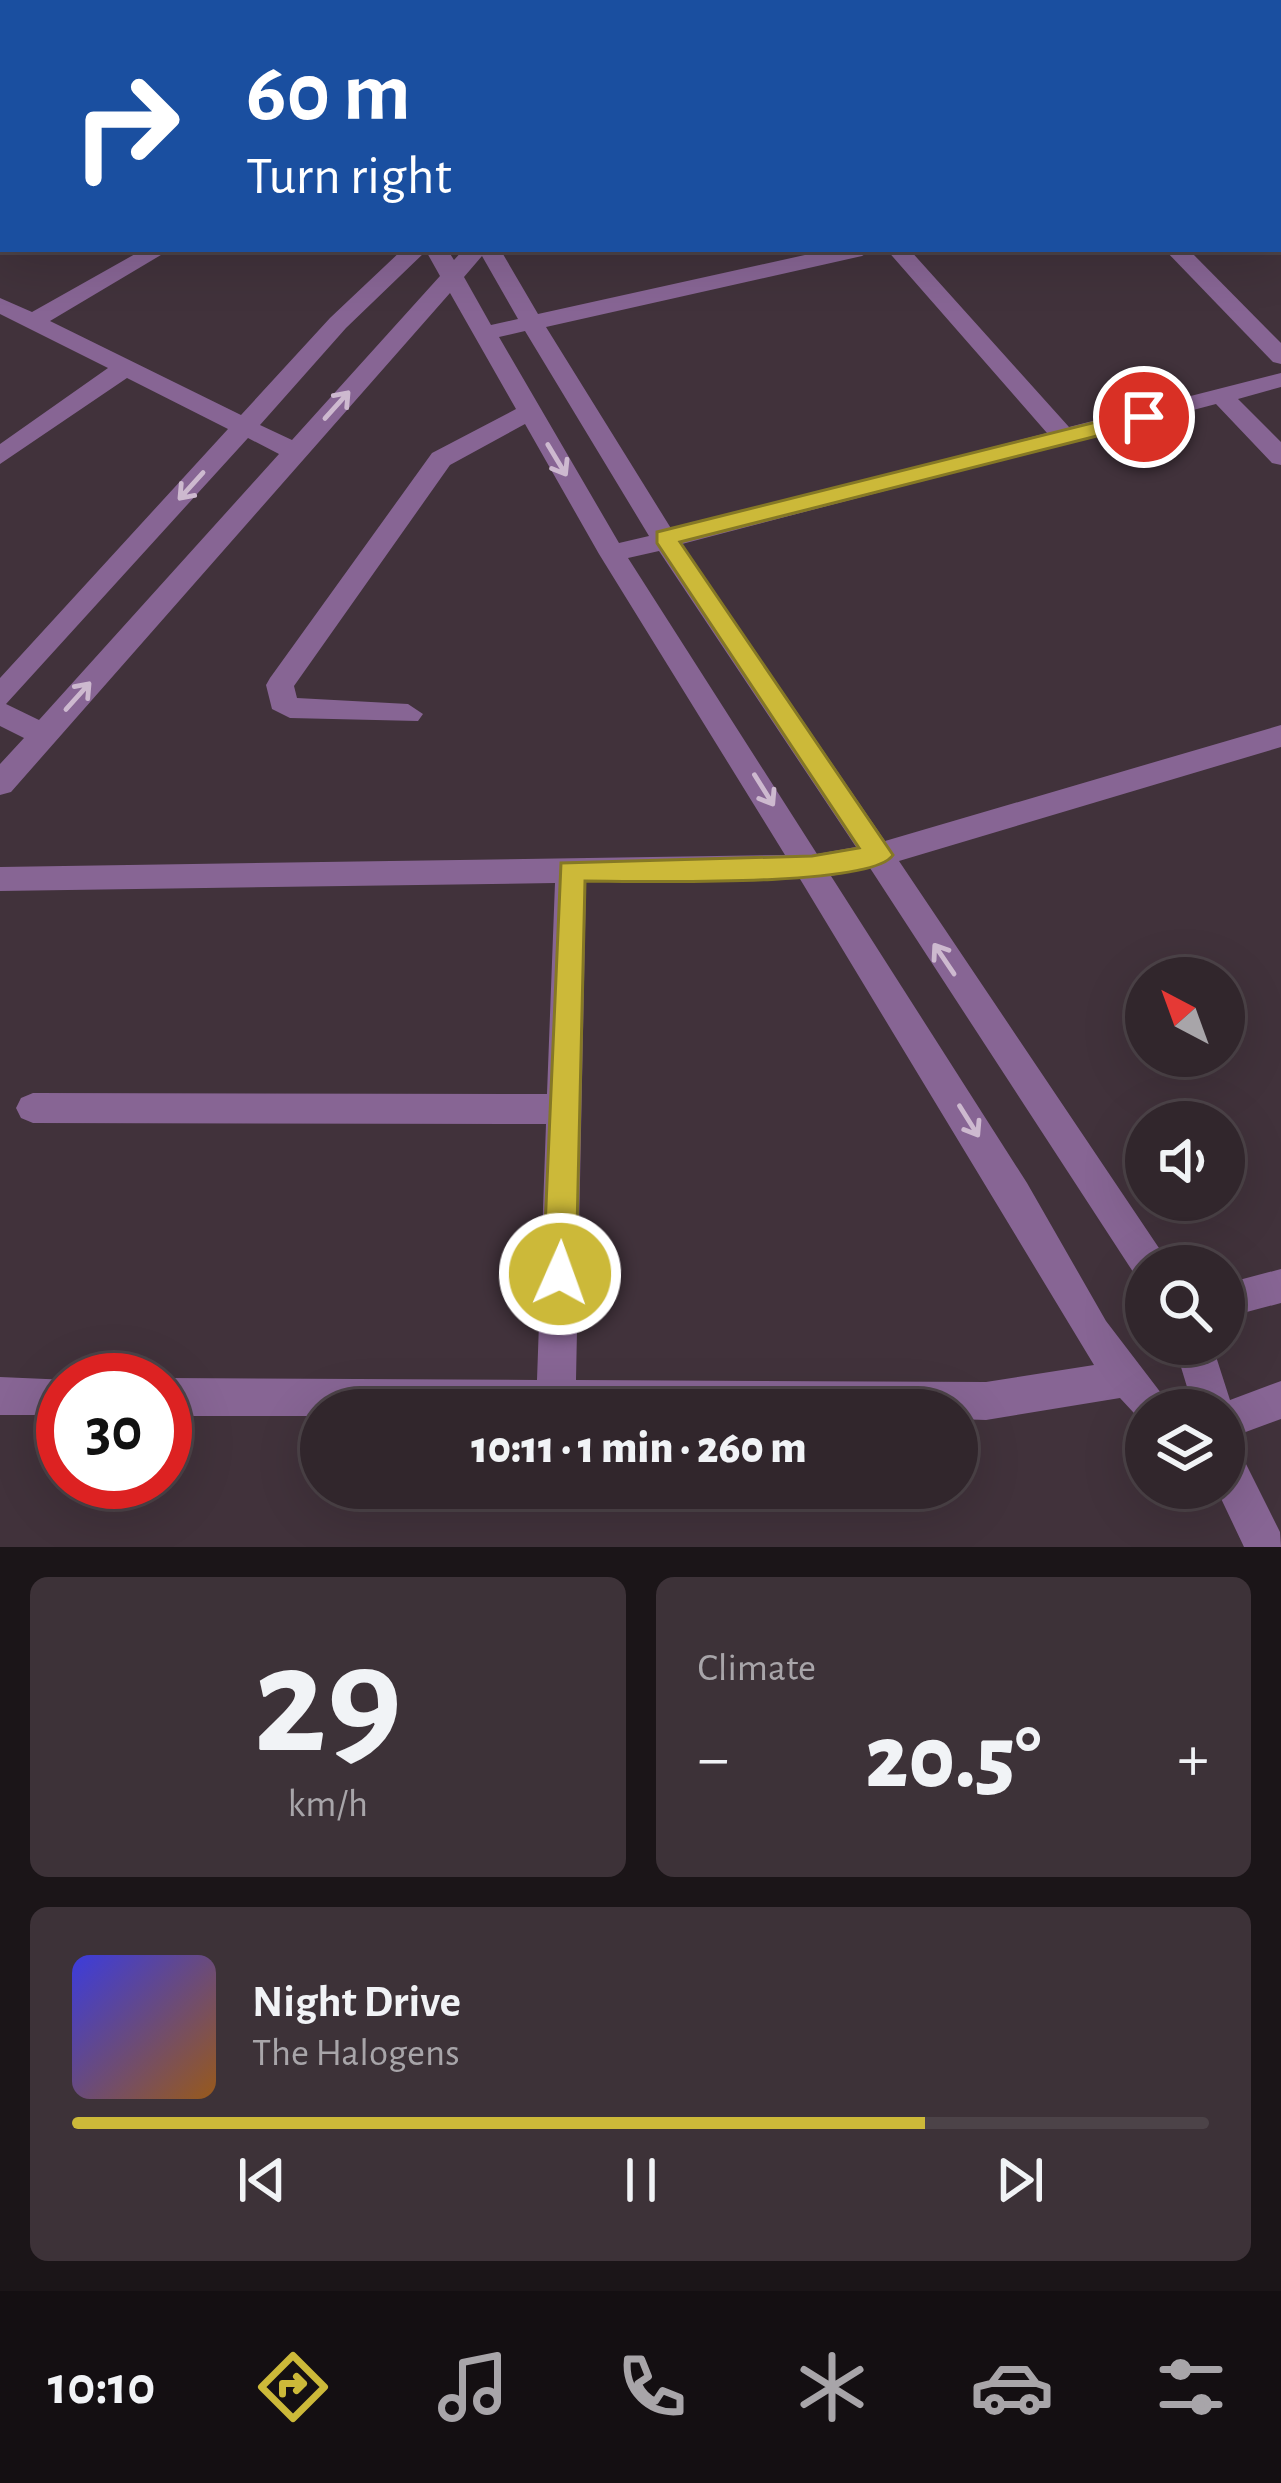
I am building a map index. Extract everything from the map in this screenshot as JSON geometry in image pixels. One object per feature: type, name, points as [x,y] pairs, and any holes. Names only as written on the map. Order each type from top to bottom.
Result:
[{"type":"street","points":[[32,322],[155,252]]},
{"type":"street","points":[[0,696],[338,323],[413,252]]},
{"type":"street","points":[[492,252],[528,323],[665,538],[1136,1245]]},
{"type":"street","points":[[481,334],[846,252]]},
{"type":"street","points":[[901,252],[1065,438]]},
{"type":"street","points":[[1178,252],[1281,357]]},
{"type":"street","points":[[0,784],[295,452],[443,262],[613,554],[1134,1389]]},
{"type":"street","points":[[0,305],[295,452]]},
{"type":"street","points":[[0,456],[126,367]]},
{"type":"street","points":[[613,554],[1281,380]]},
{"type":"street","points":[[1222,395],[1281,457]]},
{"type":"street","points":[[408,714],[290,708],[282,702],[280,685],[441,459],[529,412]]},
{"type":"street","points":[[0,713],[44,735]]},
{"type":"street","points":[[0,879],[812,867],[879,855],[1281,736]]},
{"type":"street","points":[[556,1389],[571,871]]},
{"type":"street","points":[[33,1108],[564,1108]]},
{"type":"street","points":[[1245,1295],[1281,1286]]},
{"type":"street","points":[[978,1401],[1124,1379]]},
{"type":"street","points":[[0,1396],[36,1396]]},
{"type":"street","points":[[192,1397],[300,1398]]},
{"type":"street","points":[[1245,1413],[1281,1400]]},
{"type":"street","points":[[1244,1509],[1264,1547]]},
{"type":"route","points":[[560,1274],[571,871],[812,867],[879,855],[665,538],[1144,417]]}]
